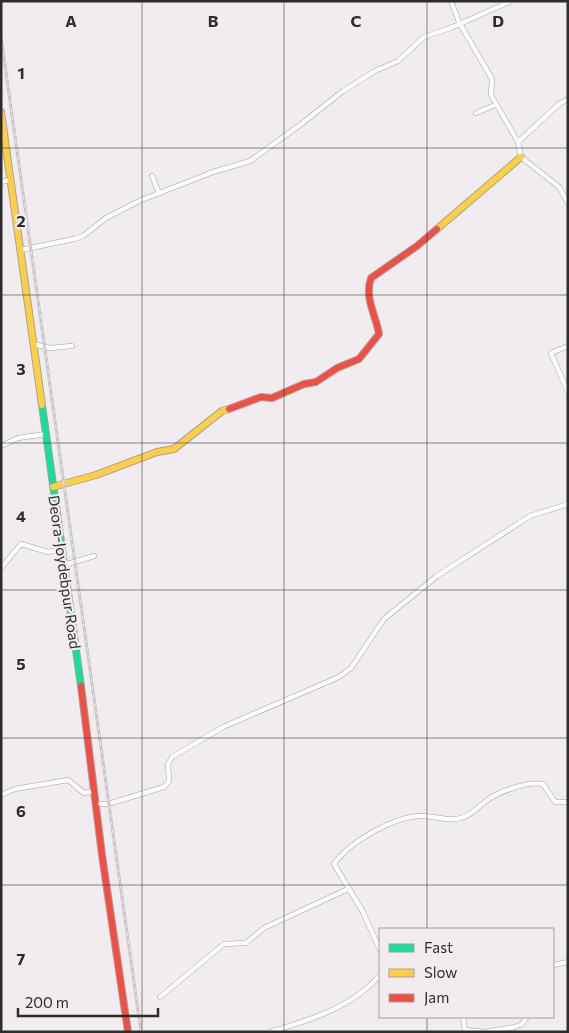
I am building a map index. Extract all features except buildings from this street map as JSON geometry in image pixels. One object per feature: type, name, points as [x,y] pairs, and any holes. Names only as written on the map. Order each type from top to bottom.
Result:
[{"type":"street","points":[[451,1],[459,22],[492,79],[491,94],[495,105],[518,142],[521,157],[559,186],[568,203]]},
{"type":"street","points":[[20,250],[67,242],[83,236],[106,218],[159,192],[250,161],[343,91],[375,71],[398,61],[424,37],[511,1]]},
{"type":"street","points":[[518,142],[559,104],[568,99]]},
{"type":"street","points":[[476,113],[495,105]]},
{"type":"street","name":"Deora-Joydebpur Road","points":[[1,112],[128,1032]]},
{"type":"street","points":[[53,487],[80,481],[156,452],[174,450],[222,411],[261,397],[272,398],[304,384],[316,382],[337,368],[359,359],[379,334],[368,294],[368,284],[371,278],[417,246],[521,157]]},
{"type":"street","points":[[152,176],[159,192]]},
{"type":"street","points":[[1,182],[10,180]]},
{"type":"street","points":[[33,344],[50,348],[72,346]]},
{"type":"street","points":[[568,346],[551,354],[568,392]]},
{"type":"street","points":[[1,446],[18,438],[46,434]]},
{"type":"street","points":[[96,804],[108,804],[164,787],[169,781],[168,764],[172,757],[223,727],[339,677],[351,668],[384,619],[438,576],[478,552],[530,516],[567,503]]},
{"type":"street","points":[[1,568],[21,544],[48,552],[62,549]]},
{"type":"street","points":[[64,565],[94,556]]},
{"type":"street","points":[[1,795],[15,789],[68,780],[84,793],[95,791]]},
{"type":"street","points":[[379,948],[363,912],[334,864],[338,858],[373,832],[394,821],[421,815],[455,820],[462,818],[492,796],[541,783],[545,785],[555,802],[568,802]]},
{"type":"street","points":[[160,997],[224,944],[246,943],[264,928],[348,889]]},
{"type":"street","points":[[554,965],[568,962]]},
{"type":"street","points":[[270,1032],[303,1022],[346,1003],[379,976]]},
{"type":"street","points":[[463,1018],[466,1030],[485,1032],[519,1026],[526,1018]]},
{"type":"railway","points":[[1,37],[141,1032]]},
{"type":"traffic: fast","points":[[42,405],[81,686]]},
{"type":"traffic: slow","points":[[1,112],[42,405]]},
{"type":"traffic: slow","points":[[437,229],[521,157]]},
{"type":"traffic: slow","points":[[53,487],[96,475],[157,452],[174,449],[222,411],[229,409]]},
{"type":"traffic: jam","points":[[229,409],[261,397],[272,398],[304,384],[316,382],[337,368],[359,359],[379,334],[369,293],[371,278],[417,246],[437,229]]},
{"type":"traffic: jam","points":[[81,686],[102,855],[128,1032]]}]
